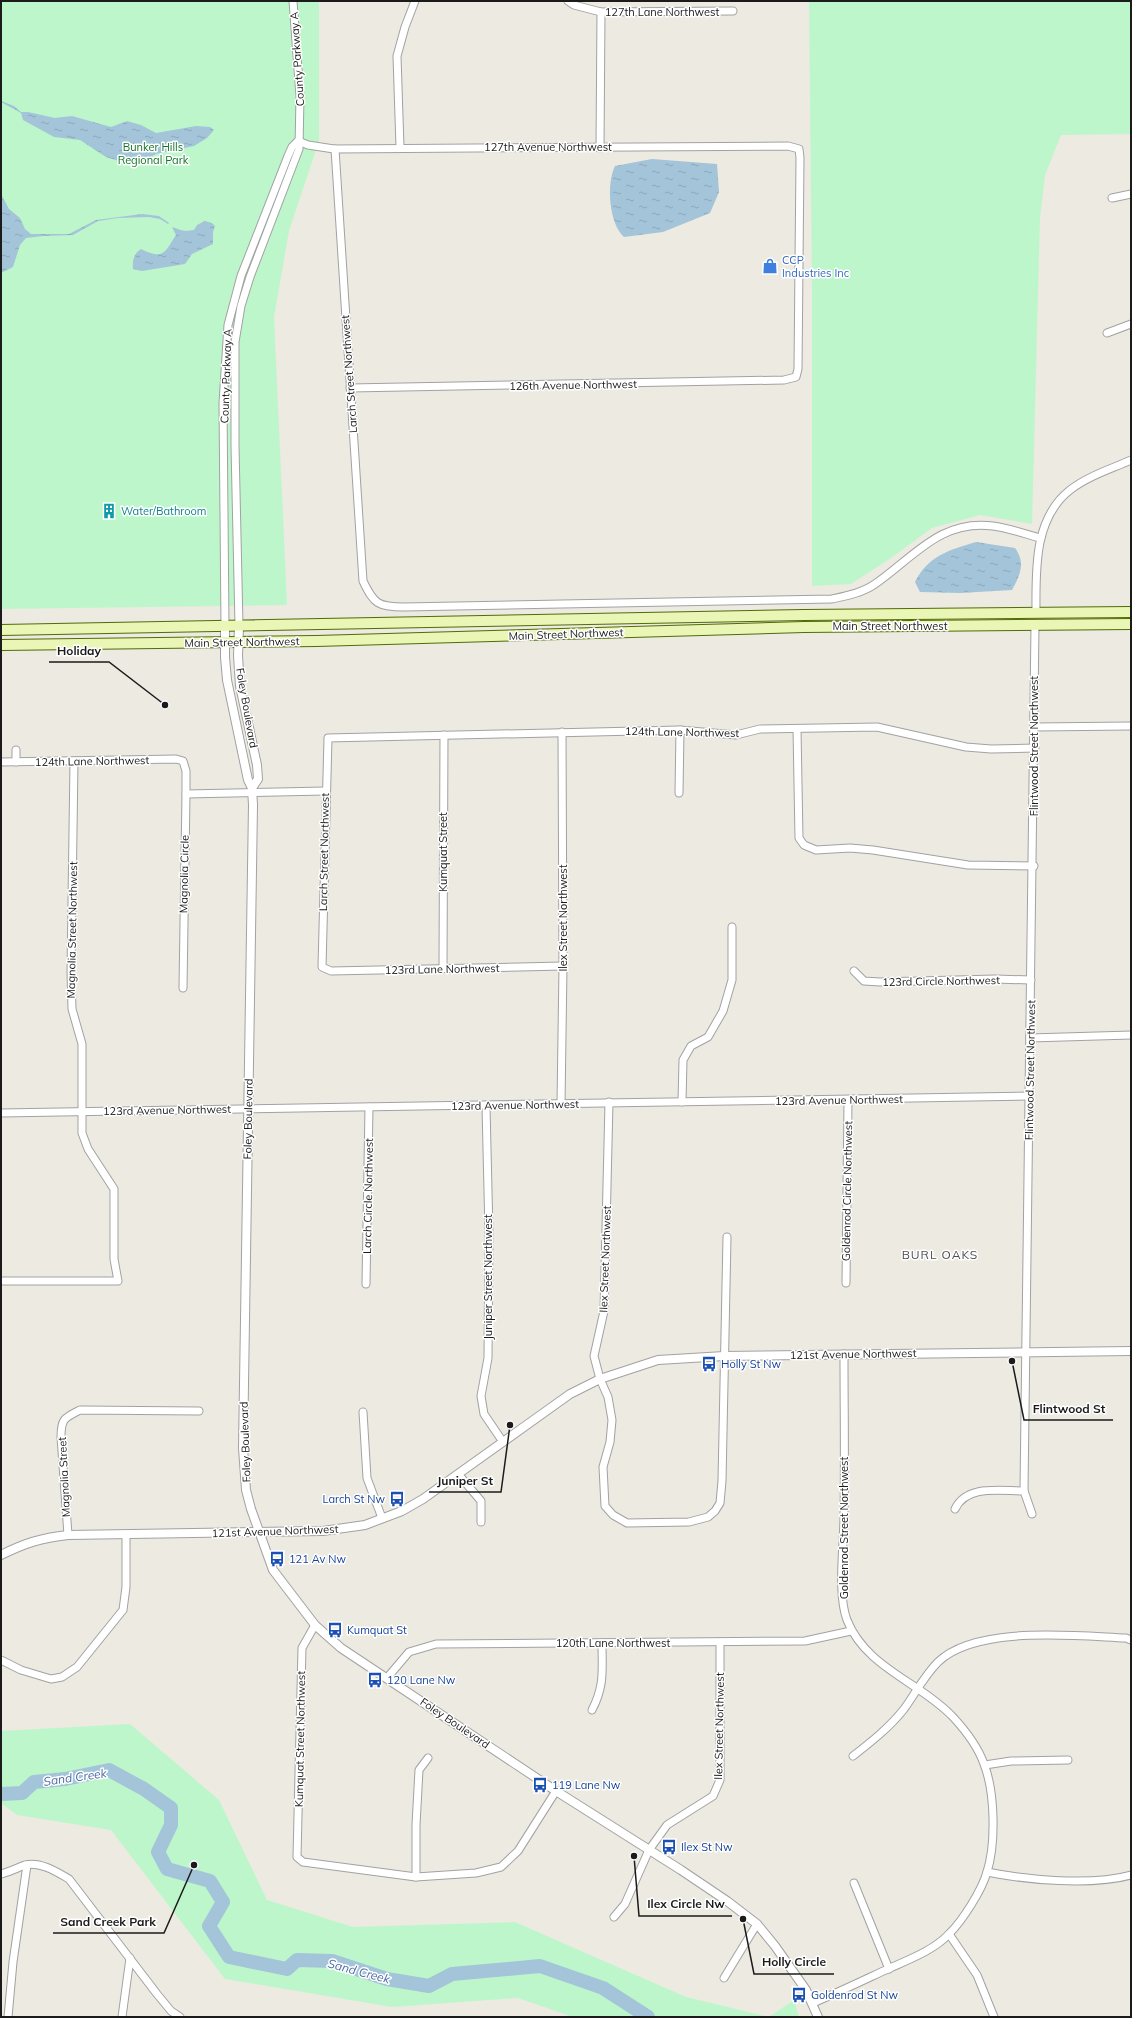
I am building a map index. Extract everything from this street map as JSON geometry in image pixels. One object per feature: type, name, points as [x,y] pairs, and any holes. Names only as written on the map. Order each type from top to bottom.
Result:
[{"type":"main road","name":"Main Street Northwest","points":[[1,630],[796,615],[1131,612]]},
{"type":"main road","name":"Main Street Northwest","points":[[1,646],[330,641],[804,627],[1131,624]]},
{"type":"street","name":"County Parkway A","points":[[239,626],[234,362],[236,329],[250,277],[297,157],[301,118],[293,1]]},
{"type":"street","points":[[400,147],[398,56],[405,27],[415,1]]},
{"type":"street","name":"127th Lane Northwest","points":[[568,1],[586,9],[601,12],[733,11]]},
{"type":"street","points":[[600,148],[601,12]]},
{"type":"street","name":"County Parkway A","points":[[226,626],[223,403],[228,325],[241,276],[290,152],[298,141]]},
{"type":"street","name":"127th Avenue Northwest","points":[[298,141],[308,145],[335,149],[400,147],[600,148],[788,146],[799,149],[800,252],[798,369],[796,377]]},
{"type":"street","name":"Larch Street Northwest","points":[[335,149],[363,580],[370,596],[382,606],[832,599],[851,595],[874,585],[927,542],[954,530],[975,526],[993,526],[1040,538]]},
{"type":"street","points":[[1112,198],[1131,194]]},
{"type":"street","points":[[1107,333],[1131,324]]},
{"type":"street","name":"126th Avenue Northwest","points":[[350,388],[784,380],[796,377]]},
{"type":"street","points":[[1036,613],[1036,561],[1040,538],[1054,509],[1070,491],[1094,476],[1131,460]]},
{"type":"street","name":"Flintwood Street Northwest","points":[[1032,1514],[1024,1490],[1027,1352],[1029,1096],[1034,866],[1035,625]]},
{"type":"street","name":"Foley Boulevard","points":[[226,626],[225,642],[227,680],[233,714],[248,780],[252,790],[243,1448],[246,1490],[259,1533],[273,1570],[315,1625],[341,1648],[556,1791],[727,1901],[757,1924],[776,1946],[813,2003],[818,2017]]},
{"type":"street","name":"Foley Boulevard","points":[[239,626],[238,642],[240,686],[257,765],[258,779],[252,790]]},
{"type":"street","points":[[1035,727],[1131,726]]},
{"type":"street","name":"124th Lane Northwest","points":[[328,738],[680,730],[736,735],[760,729],[877,727],[966,748],[991,750],[1034,748]]},
{"type":"street","points":[[797,729],[799,838],[804,845],[816,850],[850,848],[874,850],[968,865],[1034,866]]},
{"type":"street","points":[[679,794],[680,730]]},
{"type":"street","name":"Ilex Street Northwest","points":[[561,1104],[563,966],[562,732]]},
{"type":"street","name":"Kumquat Street","points":[[443,968],[444,735]]},
{"type":"street","name":"Larch Street Northwest","points":[[322,967],[325,791],[328,738]]},
{"type":"street","points":[[16,750],[16,762]]},
{"type":"street","name":"124th Lane Northwest","points":[[1,762],[176,759],[183,761]]},
{"type":"street","name":"Magnolia Street Northwest","points":[[1,1281],[118,1281],[114,1259],[114,1189],[88,1150],[82,1132],[82,1044],[72,1009],[71,972],[74,761]]},
{"type":"street","name":"Magnolia Circle","points":[[183,761],[186,771],[183,988]]},
{"type":"street","points":[[186,794],[252,790],[325,791]]},
{"type":"street","points":[[682,1102],[683,1060],[691,1046],[708,1036],[726,1003],[732,980],[732,927]]},
{"type":"street","name":"123rd Lane Northwest","points":[[322,967],[331,971],[563,966]]},
{"type":"street","name":"123rd Circle Northwest","points":[[854,971],[864,981],[880,982],[1032,980]]},
{"type":"street","points":[[1030,1038],[1131,1036]]},
{"type":"street","name":"123rd Avenue Northwest","points":[[1,1113],[1029,1096]]},
{"type":"street","name":"Goldenrod Circle Northwest","points":[[846,1283],[848,1100]]},
{"type":"street","name":"Ilex Street Northwest","points":[[609,1102],[604,1311],[594,1356],[600,1379],[608,1397],[612,1420],[610,1442],[603,1467],[606,1506],[613,1515],[627,1523],[689,1522],[708,1517],[715,1511],[720,1503],[722,1481],[724,1356]]},
{"type":"street","name":"Juniper Street Northwest","points":[[486,1106],[489,1233],[488,1358],[481,1396],[484,1414],[503,1442]]},
{"type":"street","name":"Larch Circle Northwest","points":[[366,1284],[369,1108]]},
{"type":"street","points":[[724,1356],[727,1237]]},
{"type":"street","name":"121st Avenue Northwest","points":[[1,1555],[24,1544],[44,1537],[68,1535],[323,1531],[365,1525],[402,1510],[459,1474],[570,1394],[600,1379],[658,1360],[724,1356],[1131,1351]]},
{"type":"street","name":"Goldenrod Street Northwest","points":[[813,2003],[912,1959],[949,1934],[980,1888],[987,1872],[993,1840],[992,1801],[985,1765],[977,1749],[954,1718],[917,1689],[878,1662],[851,1631],[846,1617],[842,1588],[844,1516],[844,1354]]},
{"type":"street","name":"Magnolia Street","points":[[68,1535],[61,1437],[61,1425],[65,1418],[80,1410],[198,1411]]},
{"type":"street","points":[[363,1412],[367,1478],[382,1518]]},
{"type":"street","points":[[459,1474],[481,1501],[481,1522]]},
{"type":"street","points":[[954,1509],[963,1497],[973,1492],[1024,1490]]},
{"type":"street","points":[[1,1660],[21,1670],[51,1679],[62,1677],[78,1667],[123,1610],[126,1587],[126,1535]]},
{"type":"street","name":"Kumquat Street Northwest","points":[[315,1625],[302,1648],[298,1857],[306,1863],[416,1877]]},
{"type":"street","name":"120th Lane Northwest","points":[[386,1678],[409,1652],[427,1646],[805,1641],[851,1631]]},
{"type":"street","points":[[853,1756],[885,1729],[903,1710],[938,1662],[958,1649],[978,1642],[1006,1637],[1063,1635],[1126,1638],[1131,1640]]},
{"type":"street","name":"Ilex Street Northwest","points":[[614,1917],[625,1904],[649,1850],[667,1825],[713,1796],[720,1780],[720,1642]]},
{"type":"street","points":[[592,1710],[600,1695],[602,1679],[602,1643]]},
{"type":"street","points":[[428,1758],[419,1770],[416,1825],[416,1877],[476,1873],[501,1867],[518,1851],[556,1791]]},
{"type":"street","points":[[985,1765],[1011,1761],[1068,1760]]},
{"type":"street","points":[[8,2017],[13,1962],[27,1864]]},
{"type":"street","points":[[1,1874],[27,1864],[45,1867],[69,1879],[157,1994],[172,2011],[180,2017]]},
{"type":"street","points":[[987,1872],[1037,1880],[1099,1879],[1131,1875]]},
{"type":"street","points":[[854,1883],[889,1969]]},
{"type":"street","points":[[724,1978],[757,1924]]},
{"type":"street","points":[[949,1934],[977,1974],[994,2017]]},
{"type":"street","points":[[122,2017],[130,1958]]},
{"type":"green space","name":"Bunker Hills Regional Park","points":[[1,1],[319,1],[319,141],[289,231],[274,317],[287,605],[1,609]]},
{"type":"green space","points":[[809,1],[1131,1],[1131,134],[1061,135],[1045,175],[1040,218],[1032,524],[980,515],[932,528],[891,558],[851,584],[812,586],[812,289]]},
{"type":"green space","points":[[130,1724],[219,1800],[267,1900],[353,1927],[515,1922],[686,1997],[769,2017],[573,2017],[518,1998],[392,2007],[225,1979],[111,1830],[17,1815],[1,1803],[1,1731]]},
{"type":"green space","points":[[794,2000],[799,2017],[769,2017]]},
{"type":"water","points":[[1,101],[14,106],[21,112],[28,112],[55,118],[72,116],[111,127],[127,121],[141,125],[156,133],[196,126],[210,127],[214,130],[207,138],[194,146],[156,154],[139,163],[128,164],[106,157],[80,140],[54,137],[23,120],[21,113]]},
{"type":"water","points":[[652,159],[717,164],[719,192],[710,213],[663,232],[624,237],[619,231],[612,214],[610,203],[610,183],[612,174],[615,166]]},
{"type":"water","points":[[1,194],[9,209],[20,218],[25,229],[31,234],[69,234],[96,220],[142,214],[159,216],[169,223],[168,224],[160,219],[149,217],[118,218],[98,221],[73,235],[26,238],[20,245],[13,267],[1,273]]},
{"type":"water","points":[[205,221],[212,223],[215,226],[213,232],[213,244],[192,254],[185,264],[142,271],[133,269],[134,258],[141,249],[155,254],[160,254],[166,250],[176,235],[172,227],[185,231],[194,230],[197,225]]},
{"type":"water","points":[[976,542],[1015,548],[1020,559],[1021,569],[1012,590],[960,593],[920,592],[915,582],[926,566],[940,555],[948,551]]},
{"type":"waterway","name":"Sand Creek","points":[[1,1794],[22,1793],[34,1782],[65,1779],[109,1770],[144,1789],[171,1808],[171,1825],[158,1852],[167,1869],[210,1881],[223,1902],[209,1926],[229,1957],[287,1969],[297,1960],[332,1961],[387,1979],[429,1986],[452,1974],[540,1966],[603,1988],[648,2017]]},
{"type":"place","name":"CCP Industries Inc","points":[[770,266]]},
{"type":"place","name":"Water/Bathroom","points":[[109,511]]},
{"type":"place","name":"Holiday","points":[[165,705]]},
{"type":"place","name":"Flintwood St","points":[[1012,1361]]},
{"type":"place","name":"Holly St Nw","points":[[709,1364]]},
{"type":"place","name":"Juniper St","points":[[510,1425]]},
{"type":"place","name":"Larch St Nw","points":[[397,1499]]},
{"type":"place","name":"121 Av Nw","points":[[277,1559]]},
{"type":"place","name":"Kumquat St","points":[[335,1630]]},
{"type":"place","name":"120 Lane Nw","points":[[375,1680]]},
{"type":"place","name":"119 Lane Nw","points":[[540,1785]]},
{"type":"place","name":"Ilex St Nw","points":[[669,1847]]},
{"type":"place","name":"Ilex Circle Nw","points":[[634,1856]]},
{"type":"place","name":"Sand Creek Park","points":[[194,1865]]},
{"type":"place","name":"Holly Circle","points":[[743,1919]]},
{"type":"place","name":"Goldenrod St Nw","points":[[799,1995]]},
{"type":"district","name":"BURL OAKS","points":[[940,1254]]}]
